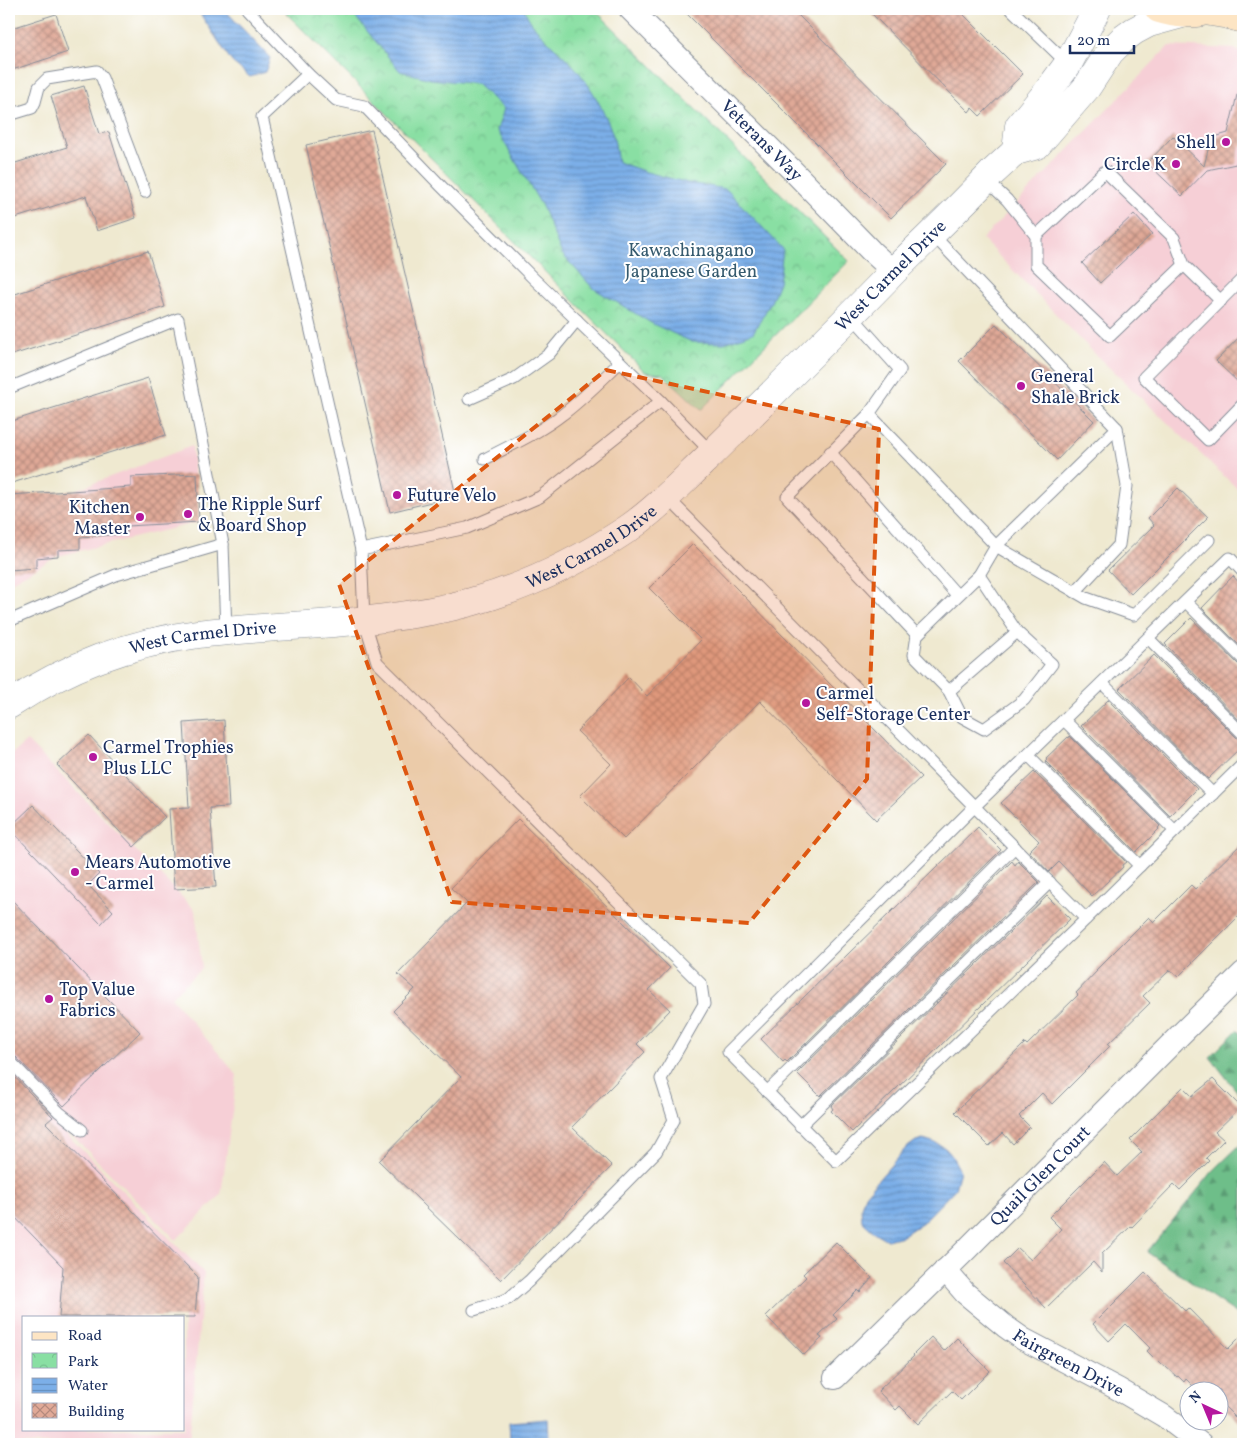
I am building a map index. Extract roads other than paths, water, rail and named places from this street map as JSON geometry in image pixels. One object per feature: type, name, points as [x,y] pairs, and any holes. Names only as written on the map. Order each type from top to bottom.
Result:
[{"type":"main road","points":[[1189,11],[1229,15],[1243,19]]},
{"type":"street","name":"Veterans Way","points":[[630,9],[894,272]]},
{"type":"street","points":[[1016,151],[1019,126],[1068,64],[1097,9]]},
{"type":"street","name":"West Carmel Drive","points":[[9,705],[29,692],[82,664],[156,642],[198,634],[401,616],[471,602],[516,587],[591,552],[630,527],[667,497],[1016,151],[1037,145],[1087,87],[1110,52],[1123,39],[1149,23],[1189,11]]},
{"type":"street","name":"Quail Glen Court","points":[[835,1378],[1243,973]]},
{"type":"street","name":"Fairgreen Drive","points":[[945,1270],[965,1293],[1023,1339],[1118,1389],[1164,1416],[1201,1444]]},
{"type":"lane","points":[[247,9],[308,74],[336,100],[364,106],[448,193],[712,453]]},
{"type":"lane","points":[[1011,9],[1068,64]]},
{"type":"lane","points":[[9,115],[32,108],[39,87],[47,79],[98,72],[146,192]]},
{"type":"lane","points":[[308,74],[262,117],[361,550],[364,619],[377,662],[701,984],[704,1004],[661,1079],[674,1120],[656,1152],[529,1281],[508,1299],[474,1310]]},
{"type":"lane","points":[[1036,236],[1105,171],[1174,238],[1184,265],[1221,301]]},
{"type":"lane","points":[[986,180],[1007,200],[1036,236],[1036,265],[1110,336],[1184,265]]},
{"type":"lane","points":[[932,234],[1117,428],[1128,486],[1119,545],[1074,592]]},
{"type":"lane","points":[[1243,278],[1144,377],[1208,440],[1243,404]]},
{"type":"lane","points":[[851,315],[900,370],[869,414],[787,497],[916,635]]},
{"type":"lane","points":[[9,388],[178,319],[222,544],[226,632]]},
{"type":"lane","points":[[469,399],[514,379],[549,354],[577,320]]},
{"type":"lane","points":[[485,459],[533,434],[562,414],[620,362]]},
{"type":"lane","points":[[361,550],[467,528],[540,497],[661,401]]},
{"type":"lane","points":[[869,414],[996,546],[1074,592],[1134,616],[1209,540]]},
{"type":"lane","points":[[979,575],[1017,632],[1052,664],[1024,700],[984,729],[962,717],[949,691],[914,655],[916,635],[979,575],[996,546],[1117,428]]},
{"type":"lane","points":[[830,452],[957,596]]},
{"type":"lane","points":[[667,497],[1086,919]]},
{"type":"lane","points":[[9,621],[116,575],[222,544]]},
{"type":"lane","points":[[1243,572],[1230,558],[975,806],[728,1052],[836,1161],[1243,764]]},
{"type":"lane","points":[[1186,602],[1243,659]]},
{"type":"lane","points":[[949,691],[1017,632]]},
{"type":"lane","points":[[1148,638],[1243,734]]},
{"type":"lane","points":[[1102,683],[1213,794]]},
{"type":"lane","points":[[1064,720],[1175,831]]},
{"type":"lane","points":[[1028,755],[1140,866]]},
{"type":"lane","points":[[767,1092],[1015,847]]},
{"type":"lane","points":[[800,1126],[1050,882]]},
{"type":"lane","points":[[9,1060],[59,1112],[82,1130]]},
{"type":"water","points":[[199,9],[224,9],[270,58],[265,72],[250,77],[232,62]]},
{"type":"water","points":[[349,9],[524,9],[542,36],[574,67],[590,88],[611,129],[618,162],[646,172],[688,183],[726,189],[783,249],[779,282],[771,302],[753,333],[724,343],[692,342],[653,324],[593,288],[562,254],[542,206],[497,130],[504,109],[477,84],[431,79],[400,71]]},
{"type":"water","points":[[923,1139],[942,1146],[953,1157],[960,1171],[955,1189],[923,1222],[902,1236],[887,1240],[875,1233],[862,1221],[861,1207],[865,1195],[905,1149],[916,1141]]},
{"type":"water","points":[[548,1419],[549,1438],[510,1441],[509,1422]]},
{"type":"place","name":"Shell","points":[[1226,142]]},
{"type":"place","name":"Circle K","points":[[1176,164]]},
{"type":"place","name":"General Shale Brick","points":[[1021,386]]},
{"type":"place","name":"Future Velo","points":[[397,495]]},
{"type":"place","name":"The Ripple Surf & Board Shop","points":[[188,514]]},
{"type":"place","name":"Kitchen Master","points":[[140,517]]},
{"type":"place","name":"Carmel Self-Storage Center","points":[[806,703]]},
{"type":"place","name":"Carmel Trophies Plus LLC","points":[[93,757]]},
{"type":"place","name":"Mears Automotive - Carmel","points":[[75,872]]},
{"type":"place","name":"Top Value Fabrics","points":[[49,999]]},
{"type":"park label","name":"Kawachinagano Japanese Garden","points":[[691,260]]}]
